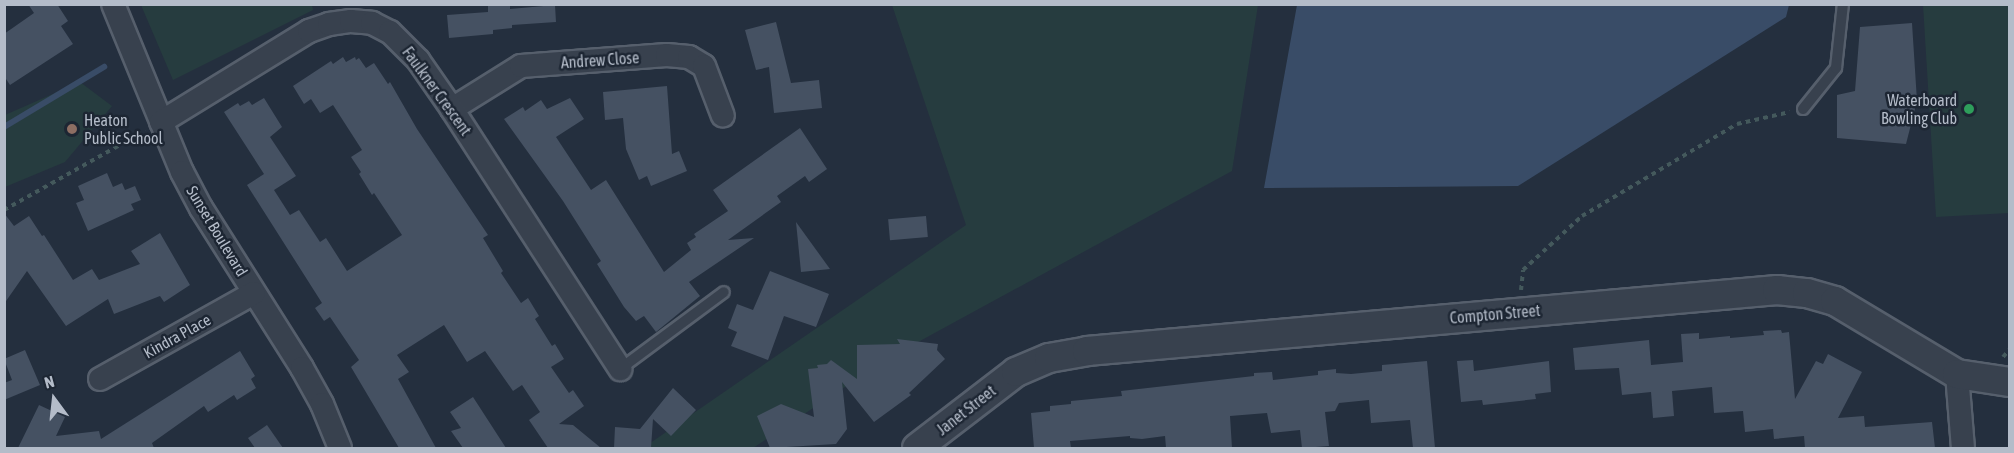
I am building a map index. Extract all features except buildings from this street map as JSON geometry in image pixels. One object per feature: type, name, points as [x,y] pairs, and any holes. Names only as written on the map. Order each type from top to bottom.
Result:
[{"type":"street","name":"Sunset Boulevard","points":[[113,4],[182,172],[201,208],[322,404],[340,448]]},
{"type":"street","name":"Faulkner Crescent","points":[[161,122],[309,31],[329,24],[351,21],[372,23],[390,32],[418,60],[452,109],[620,369]]},
{"type":"street","name":"Andrew Close","points":[[452,109],[521,66],[667,55],[689,57],[704,66],[723,116]]},
{"type":"street","name":"Compton Street","points":[[1016,372],[1049,358],[1087,351],[1777,290],[1807,293],[1835,301],[1957,374]]},
{"type":"street","name":"Kindra Place","points":[[100,379],[254,294]]},
{"type":"street","name":"Janet Street","points":[[917,448],[1016,372]]},
{"type":"street","points":[[1963,448],[1957,374],[2010,382]]},
{"type":"lane","points":[[1803,109],[1836,68],[1843,4]]},
{"type":"lane","points":[[620,369],[724,292]]},
{"type":"path","points":[[1518,312],[1523,270],[1582,216],[1737,124],[1803,109]]},
{"type":"path","points":[[4,210],[161,122]]},
{"type":"green space","points":[[141,5],[312,5],[313,10],[173,80]]},
{"type":"green space","points":[[892,5],[1258,5],[1232,171],[887,359],[753,448],[643,448],[966,225]]},
{"type":"green space","name":"Waterboard Bowling Club","points":[[1923,5],[2009,5],[2009,213],[1936,217]]},
{"type":"green space","points":[[80,82],[112,106],[65,162],[5,187],[5,115]]},
{"type":"water","points":[[1297,4],[1789,5],[1786,17],[1518,186],[1264,188]]},
{"type":"waterway","points":[[4,127],[104,67]]},
{"type":"place","name":"Waterboard Bowling Club","points":[[1969,109]]},
{"type":"place","name":"Heaton Public School","points":[[72,129]]}]
